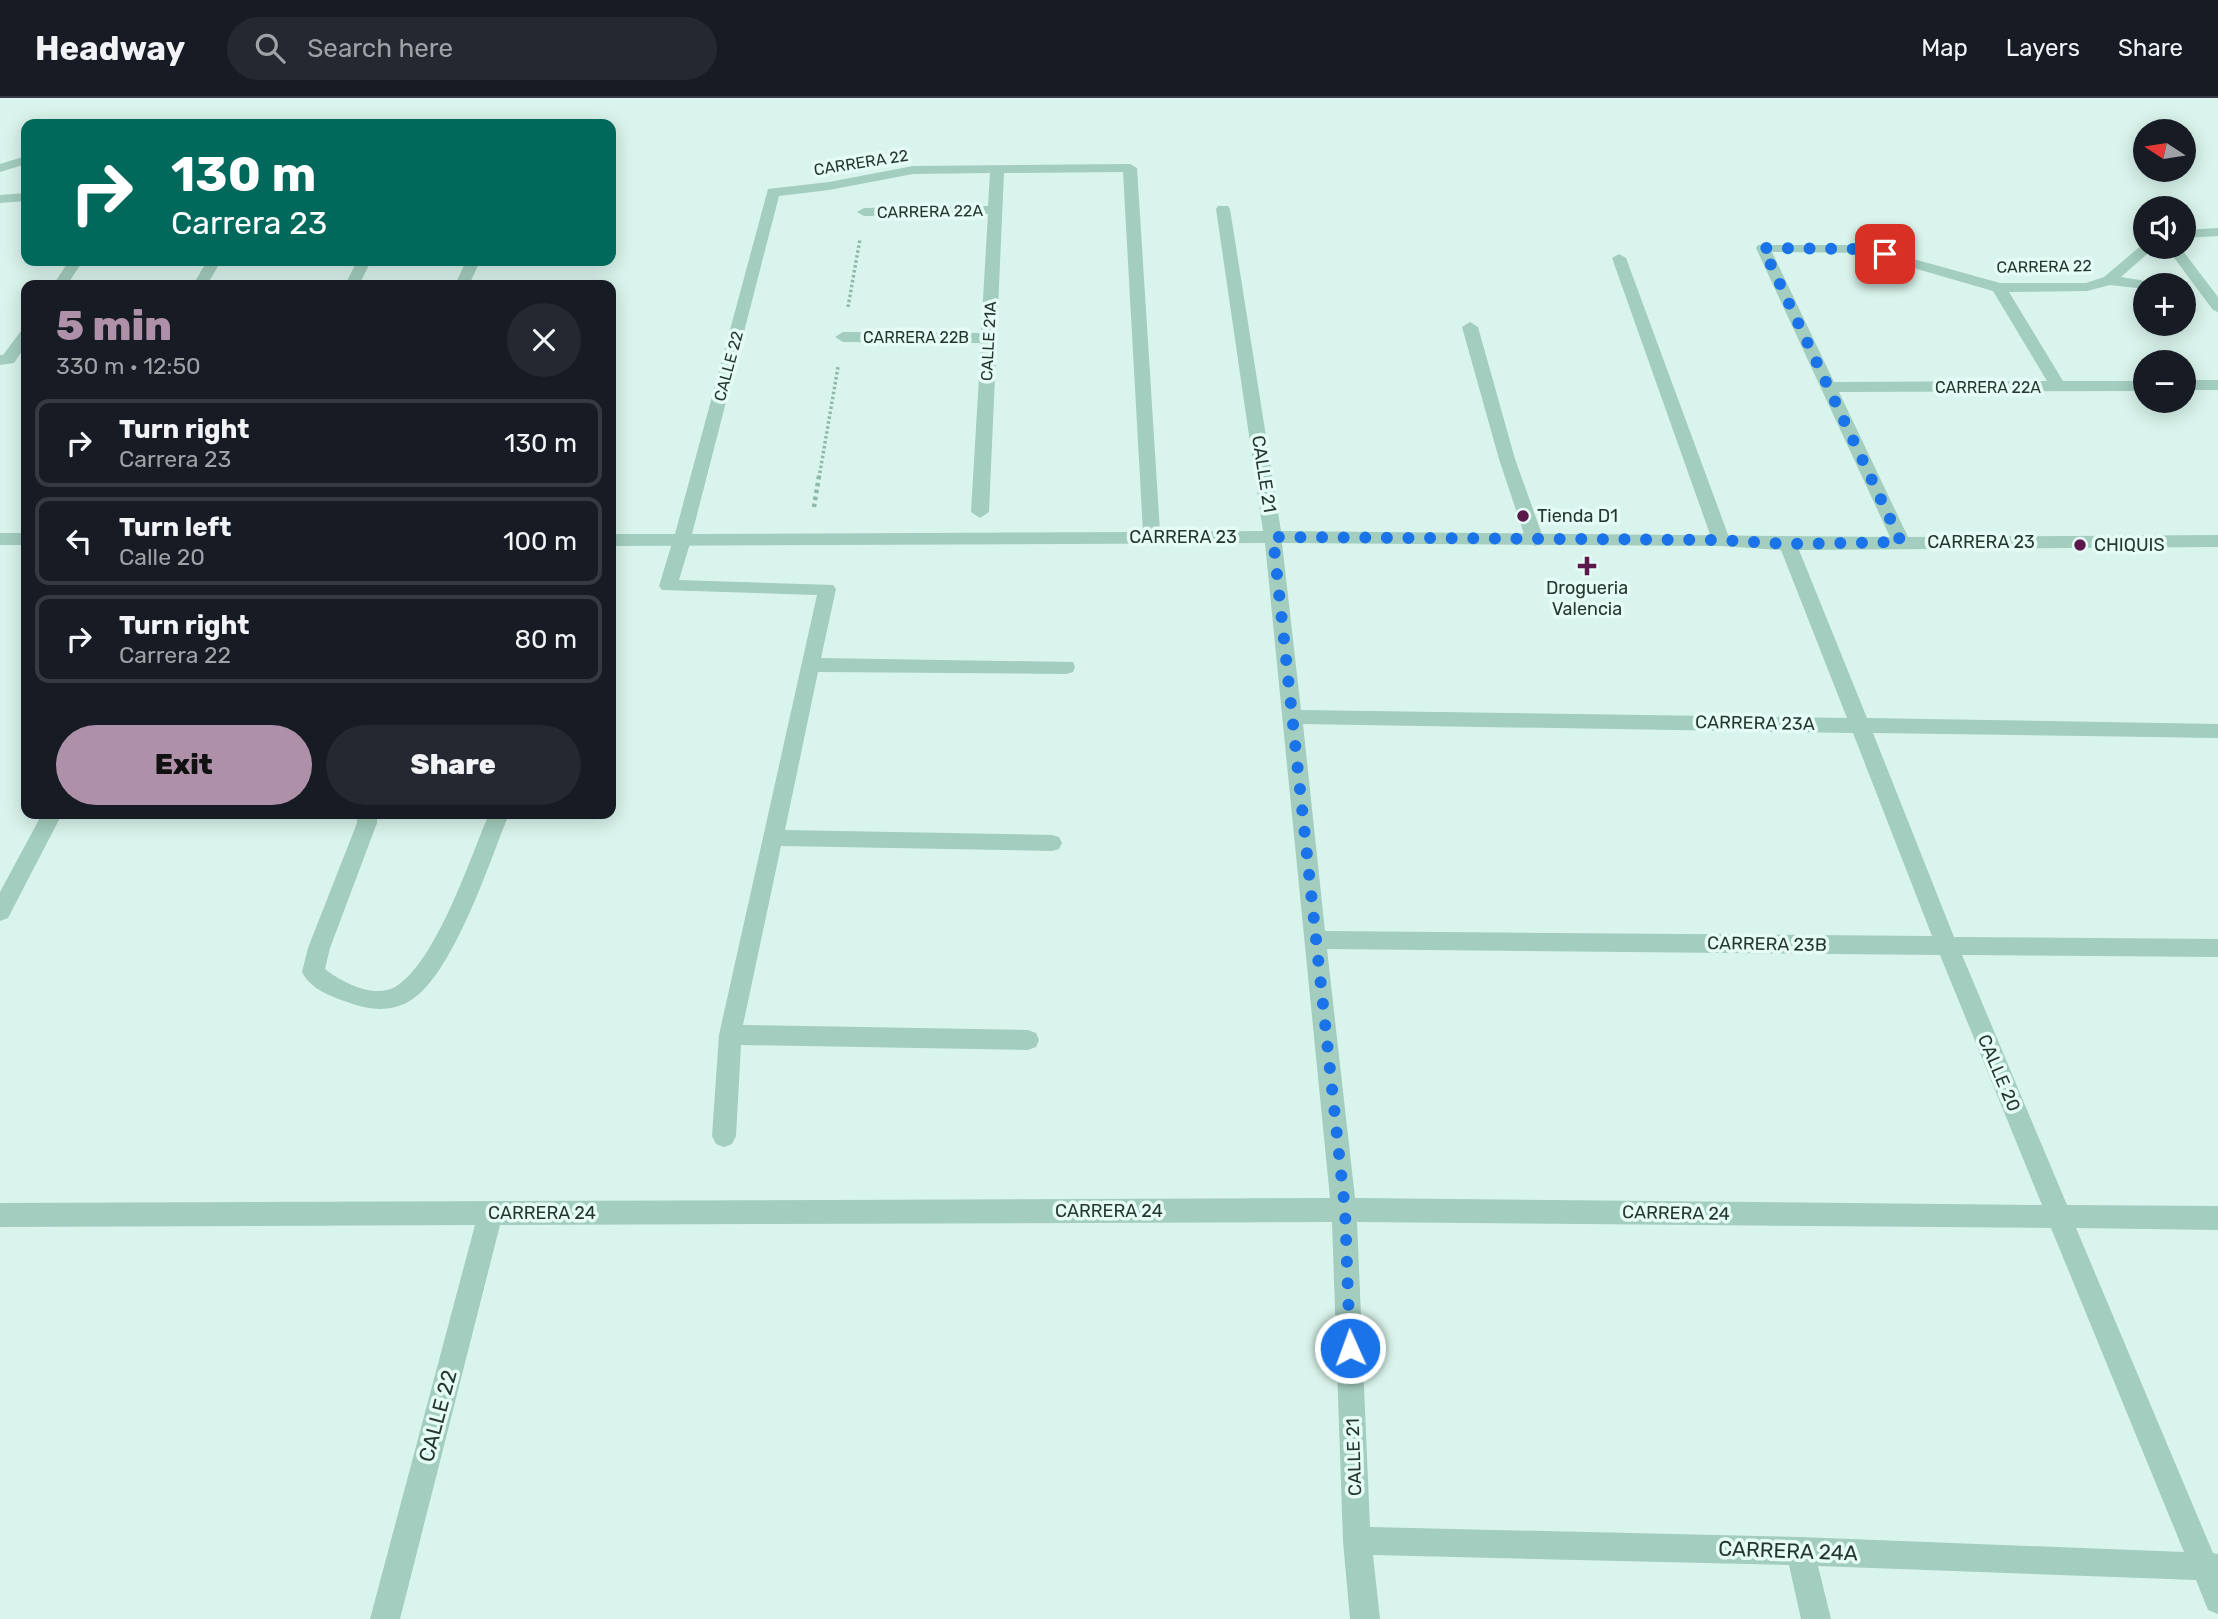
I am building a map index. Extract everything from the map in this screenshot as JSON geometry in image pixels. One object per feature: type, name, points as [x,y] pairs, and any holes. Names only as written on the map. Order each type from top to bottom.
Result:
[{"type":"street","points":[[0,168],[21,162]]},
{"type":"street","name":"CARRERA 22","points":[[773,192],[829,186],[913,170],[1130,168],[1152,538]]},
{"type":"street","name":"CALLE 21A","points":[[981,512],[997,170]]},
{"type":"street","name":"CALLE 22","points":[[773,192],[668,586],[827,589],[810,665]]},
{"type":"street","points":[[0,199],[21,197]]},
{"type":"street","name":"CALLE 21","points":[[1223,209],[1273,537],[1345,1210],[1357,1541],[1365,1619]]},
{"type":"street","name":"CARRERA 22A","points":[[864,212],[995,210]]},
{"type":"street","points":[[2196,233],[2218,232]]},
{"type":"street","name":"CARRERA 22","points":[[1830,387],[1763,248],[1863,249],[1999,288],[2087,287],[2109,280],[2134,259]]},
{"type":"street","points":[[1619,258],[1721,540]]},
{"type":"street","points":[[2182,259],[2213,300]]},
{"type":"street","points":[[2109,280],[2133,283]]},
{"type":"street","points":[[1999,288],[2058,387]]},
{"type":"street","points":[[2196,294],[2213,300]]},
{"type":"street","points":[[1470,327],[1507,459],[1535,540]]},
{"type":"street","name":"CARRERA 22B","points":[[843,337],[989,338]]},
{"type":"street","points":[[4,360],[21,340]]},
{"type":"street","points":[[2196,385],[2218,385]]},
{"type":"street","name":"CARRERA 22A","points":[[1830,387],[2133,386]]},
{"type":"street","points":[[1830,387],[1901,542]]},
{"type":"street","name":"CARRERA 23","points":[[616,540],[1273,537],[1721,540],[1788,544],[2218,541]]},
{"type":"street","points":[[0,539],[21,539]]},
{"type":"street","name":"CALLE 20","points":[[1788,544],[1947,946],[2059,1217],[2211,1567],[2218,1600]]},
{"type":"street","points":[[724,1136],[730,1035],[810,665],[1066,667]]},
{"type":"street","name":"CARRERA 23A","points":[[1293,717],[1859,724],[2218,732]]},
{"type":"street","points":[[0,912],[49,819]]},
{"type":"street","points":[[367,819],[319,948],[313,972],[327,986],[372,1001],[401,995],[421,978],[444,943],[497,819]]},
{"type":"street","points":[[773,838],[1052,843]]},
{"type":"street","name":"CARRERA 23B","points":[[1316,940],[2218,948]]},
{"type":"street","points":[[730,1035],[1028,1040]]},
{"type":"street","name":"CARRERA 24","points":[[0,1215],[1345,1210],[2218,1218]]},
{"type":"street","name":"CALLE 22","points":[[385,1619],[491,1213]]},
{"type":"street","name":"CARRERA 24A","points":[[1357,1541],[1800,1551],[2211,1567]]},
{"type":"street","points":[[1800,1551],[1816,1619]]},
{"type":"place","name":"Tienda D1","points":[[1523,516]]},
{"type":"place","name":"CHIQUIS","points":[[2080,545]]},
{"type":"place","name":"Drogueria Valencia","points":[[1587,566]]},
{"type":"route","points":[[1350,1348],[1345,1210],[1273,537],[1721,540],[1788,544],[1901,542],[1763,248],[1863,249],[1885,254]]}]
